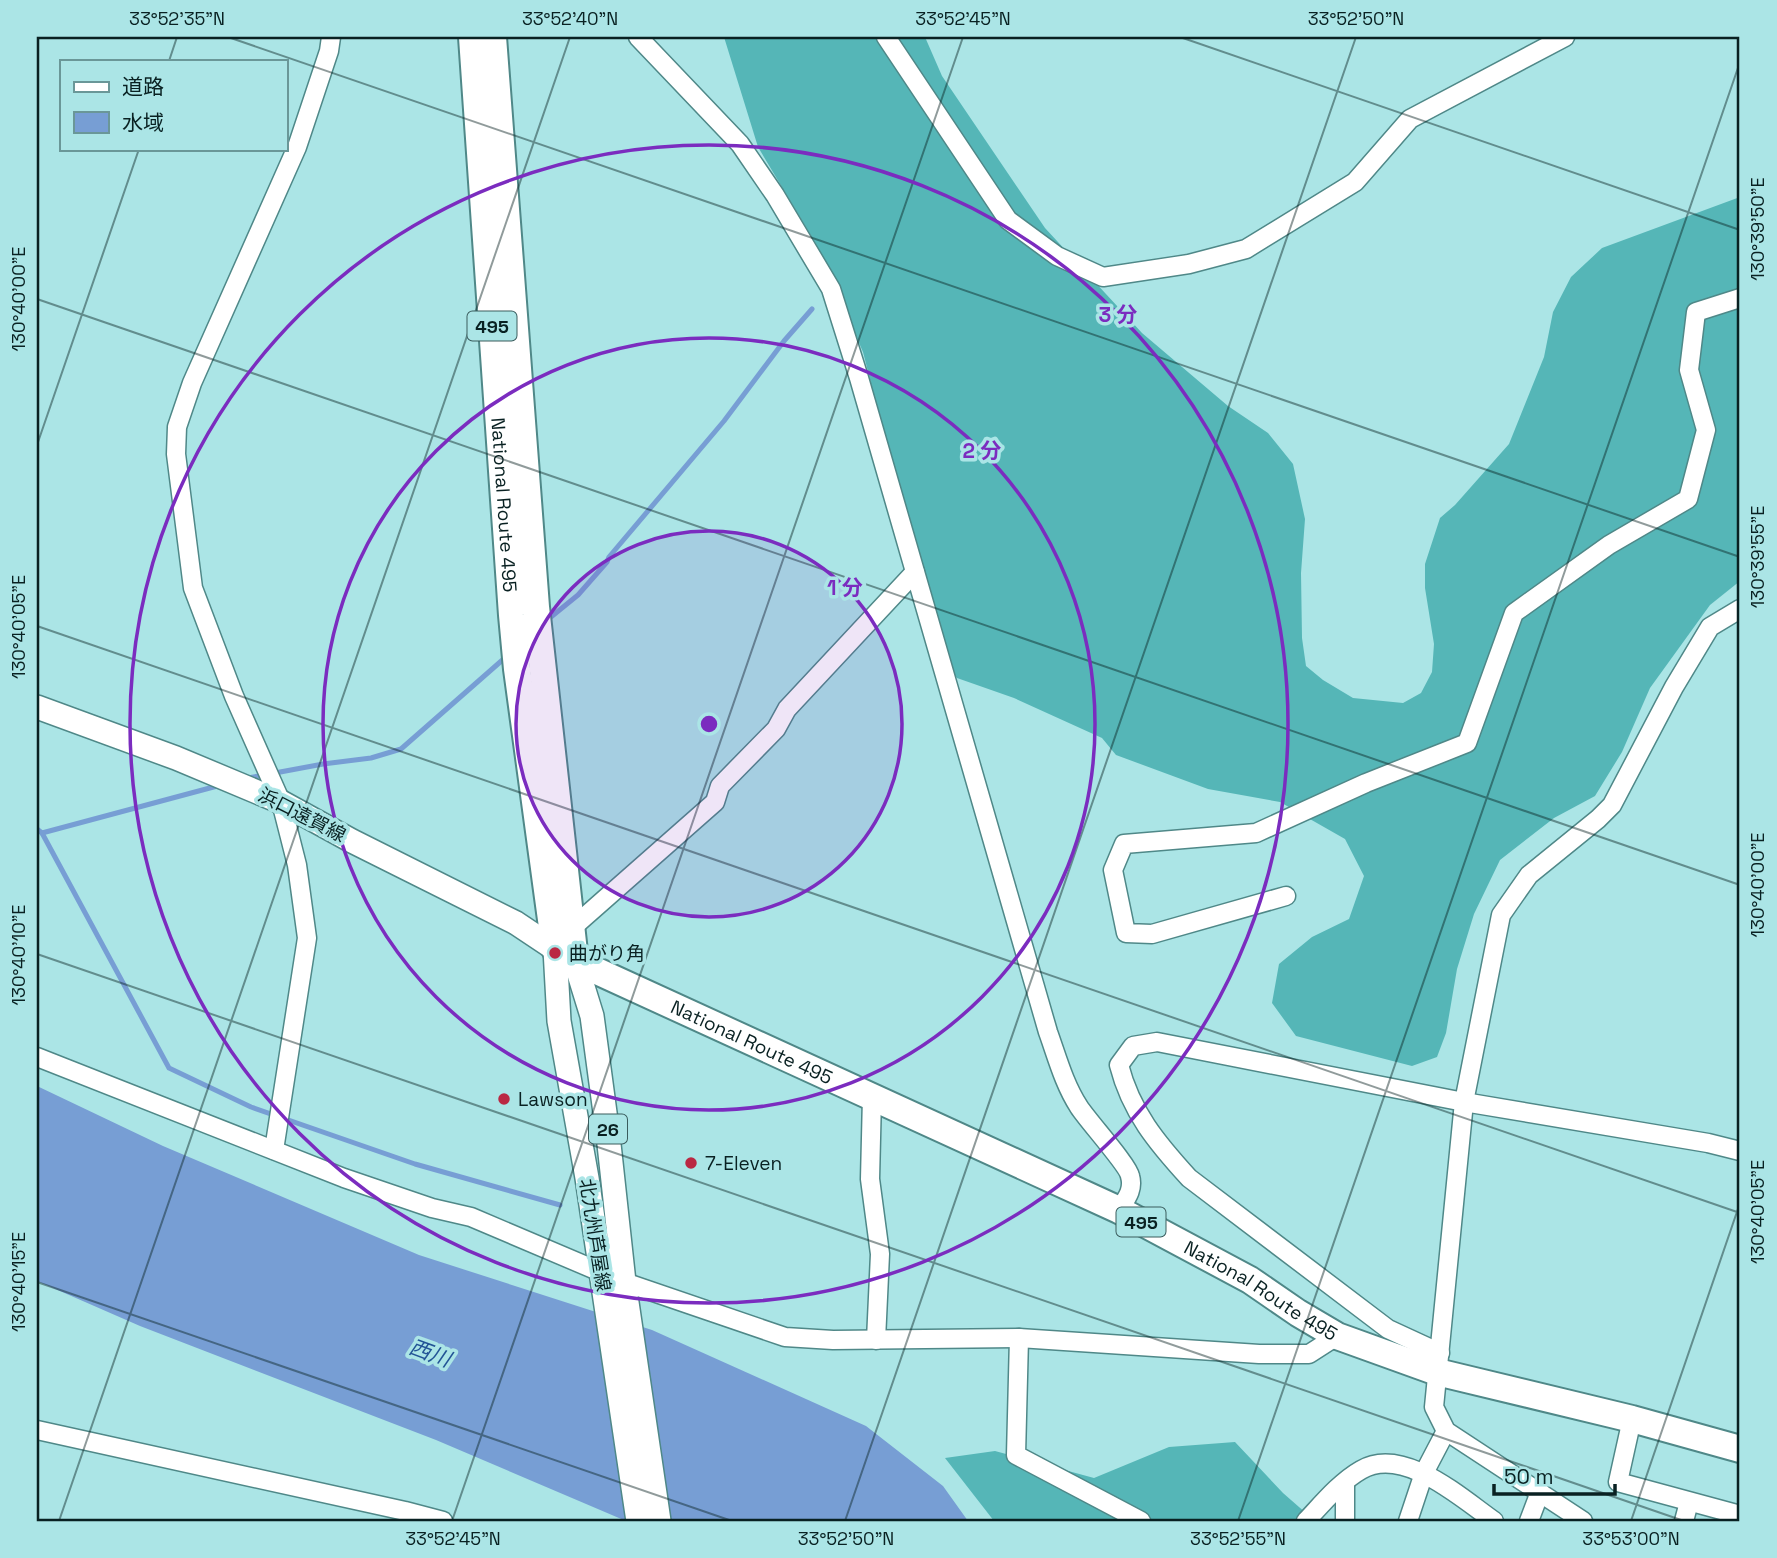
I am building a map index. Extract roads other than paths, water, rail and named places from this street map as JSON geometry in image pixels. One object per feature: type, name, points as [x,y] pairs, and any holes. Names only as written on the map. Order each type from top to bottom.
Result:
[{"type":"highway","name":"National Route 495","points":[[472,37],[524,611],[543,659],[572,928],[565,955]]},
{"type":"highway","name":"National Route 495","points":[[493,37],[524,611],[517,669],[565,955]]},
{"type":"highway","name":"National Route 495","points":[[565,955],[1119,1210],[1250,1280],[1337,1336],[1740,1449]]},
{"type":"main road","name":"浜口遠賀線","points":[[37,707],[176,758],[281,802],[352,841],[516,923],[565,955]]},
{"type":"main road","name":"北九州芦屋線","points":[[565,955],[592,1016],[608,1135],[614,1287],[638,1521]]},
{"type":"main road","name":"北九州芦屋線","points":[[565,955],[559,1021],[659,1521]]},
{"type":"street","points":[[274,1150],[307,938],[297,865],[281,802],[234,696],[193,589],[176,453],[177,427],[192,383],[298,147],[329,51],[331,37]]},
{"type":"street","points":[[638,37],[740,144],[775,195],[831,289],[1052,1043],[1077,1104],[1130,1173],[1132,1189],[1119,1210]]},
{"type":"street","points":[[886,37],[1008,220],[1057,256],[1103,277],[1189,264],[1246,249],[1355,182],[1410,120],[1565,37]]},
{"type":"street","points":[[1286,896],[1152,934],[1126,933],[1113,870],[1124,844],[1256,833],[1366,783],[1468,743],[1514,613],[1609,544],[1688,499],[1706,430],[1689,370],[1696,312],[1740,298]]},
{"type":"street","points":[[572,928],[715,802],[720,786],[776,729],[788,709],[915,572]]},
{"type":"street","points":[[1583,1521],[1446,1431],[1434,1407],[1464,1101],[1501,915],[1529,874],[1612,805],[1654,723],[1710,627],[1740,609]]},
{"type":"street","points":[[1438,1363],[1388,1329],[1189,1178],[1139,1116],[1125,1090],[1119,1065],[1133,1046],[1157,1042],[1464,1101],[1708,1143],[1740,1152]]},
{"type":"street","points":[[37,1057],[420,1204],[471,1217],[614,1287],[785,1337],[876,1340],[1019,1338],[1259,1354],[1309,1354],[1337,1336]]},
{"type":"street","points":[[872,1097],[870,1179],[880,1254],[876,1340]]},
{"type":"street","points":[[1019,1338],[1016,1455],[1141,1521]]},
{"type":"street","points":[[1632,1419],[1618,1482],[1740,1515]]},
{"type":"street","points":[[37,1430],[443,1521]]},
{"type":"street","points":[[1408,1521],[1424,1473],[1446,1431]]},
{"type":"street","points":[[1306,1521],[1362,1469],[1393,1463],[1424,1473],[1494,1521]]},
{"type":"street","points":[[1345,1483],[1345,1521]]},
{"type":"street","points":[[1529,1521],[1539,1492]]},
{"type":"street","points":[[1684,1521],[1689,1502]]},
{"type":"street","points":[[405,1511],[428,1521]]},
{"type":"water","name":"西川","points":[[37,1086],[163,1146],[419,1255],[652,1330],[866,1426],[943,1486],[968,1521],[626,1521],[436,1440],[140,1326],[37,1281]]},
{"type":"waterway","points":[[546,621],[578,595],[607,562],[724,421],[784,341],[812,309]]},
{"type":"waterway","points":[[248,778],[371,758],[401,749],[507,656]]},
{"type":"waterway","points":[[42,833],[221,785]]},
{"type":"waterway","points":[[37,829],[42,833],[169,1068],[251,1107],[415,1164],[560,1205]]},
{"type":"place","name":"曲がり角","points":[[555,953]]},
{"type":"place","name":"Lawson","points":[[504,1099]]},
{"type":"place","name":"7-Eleven","points":[[691,1163]]}]
